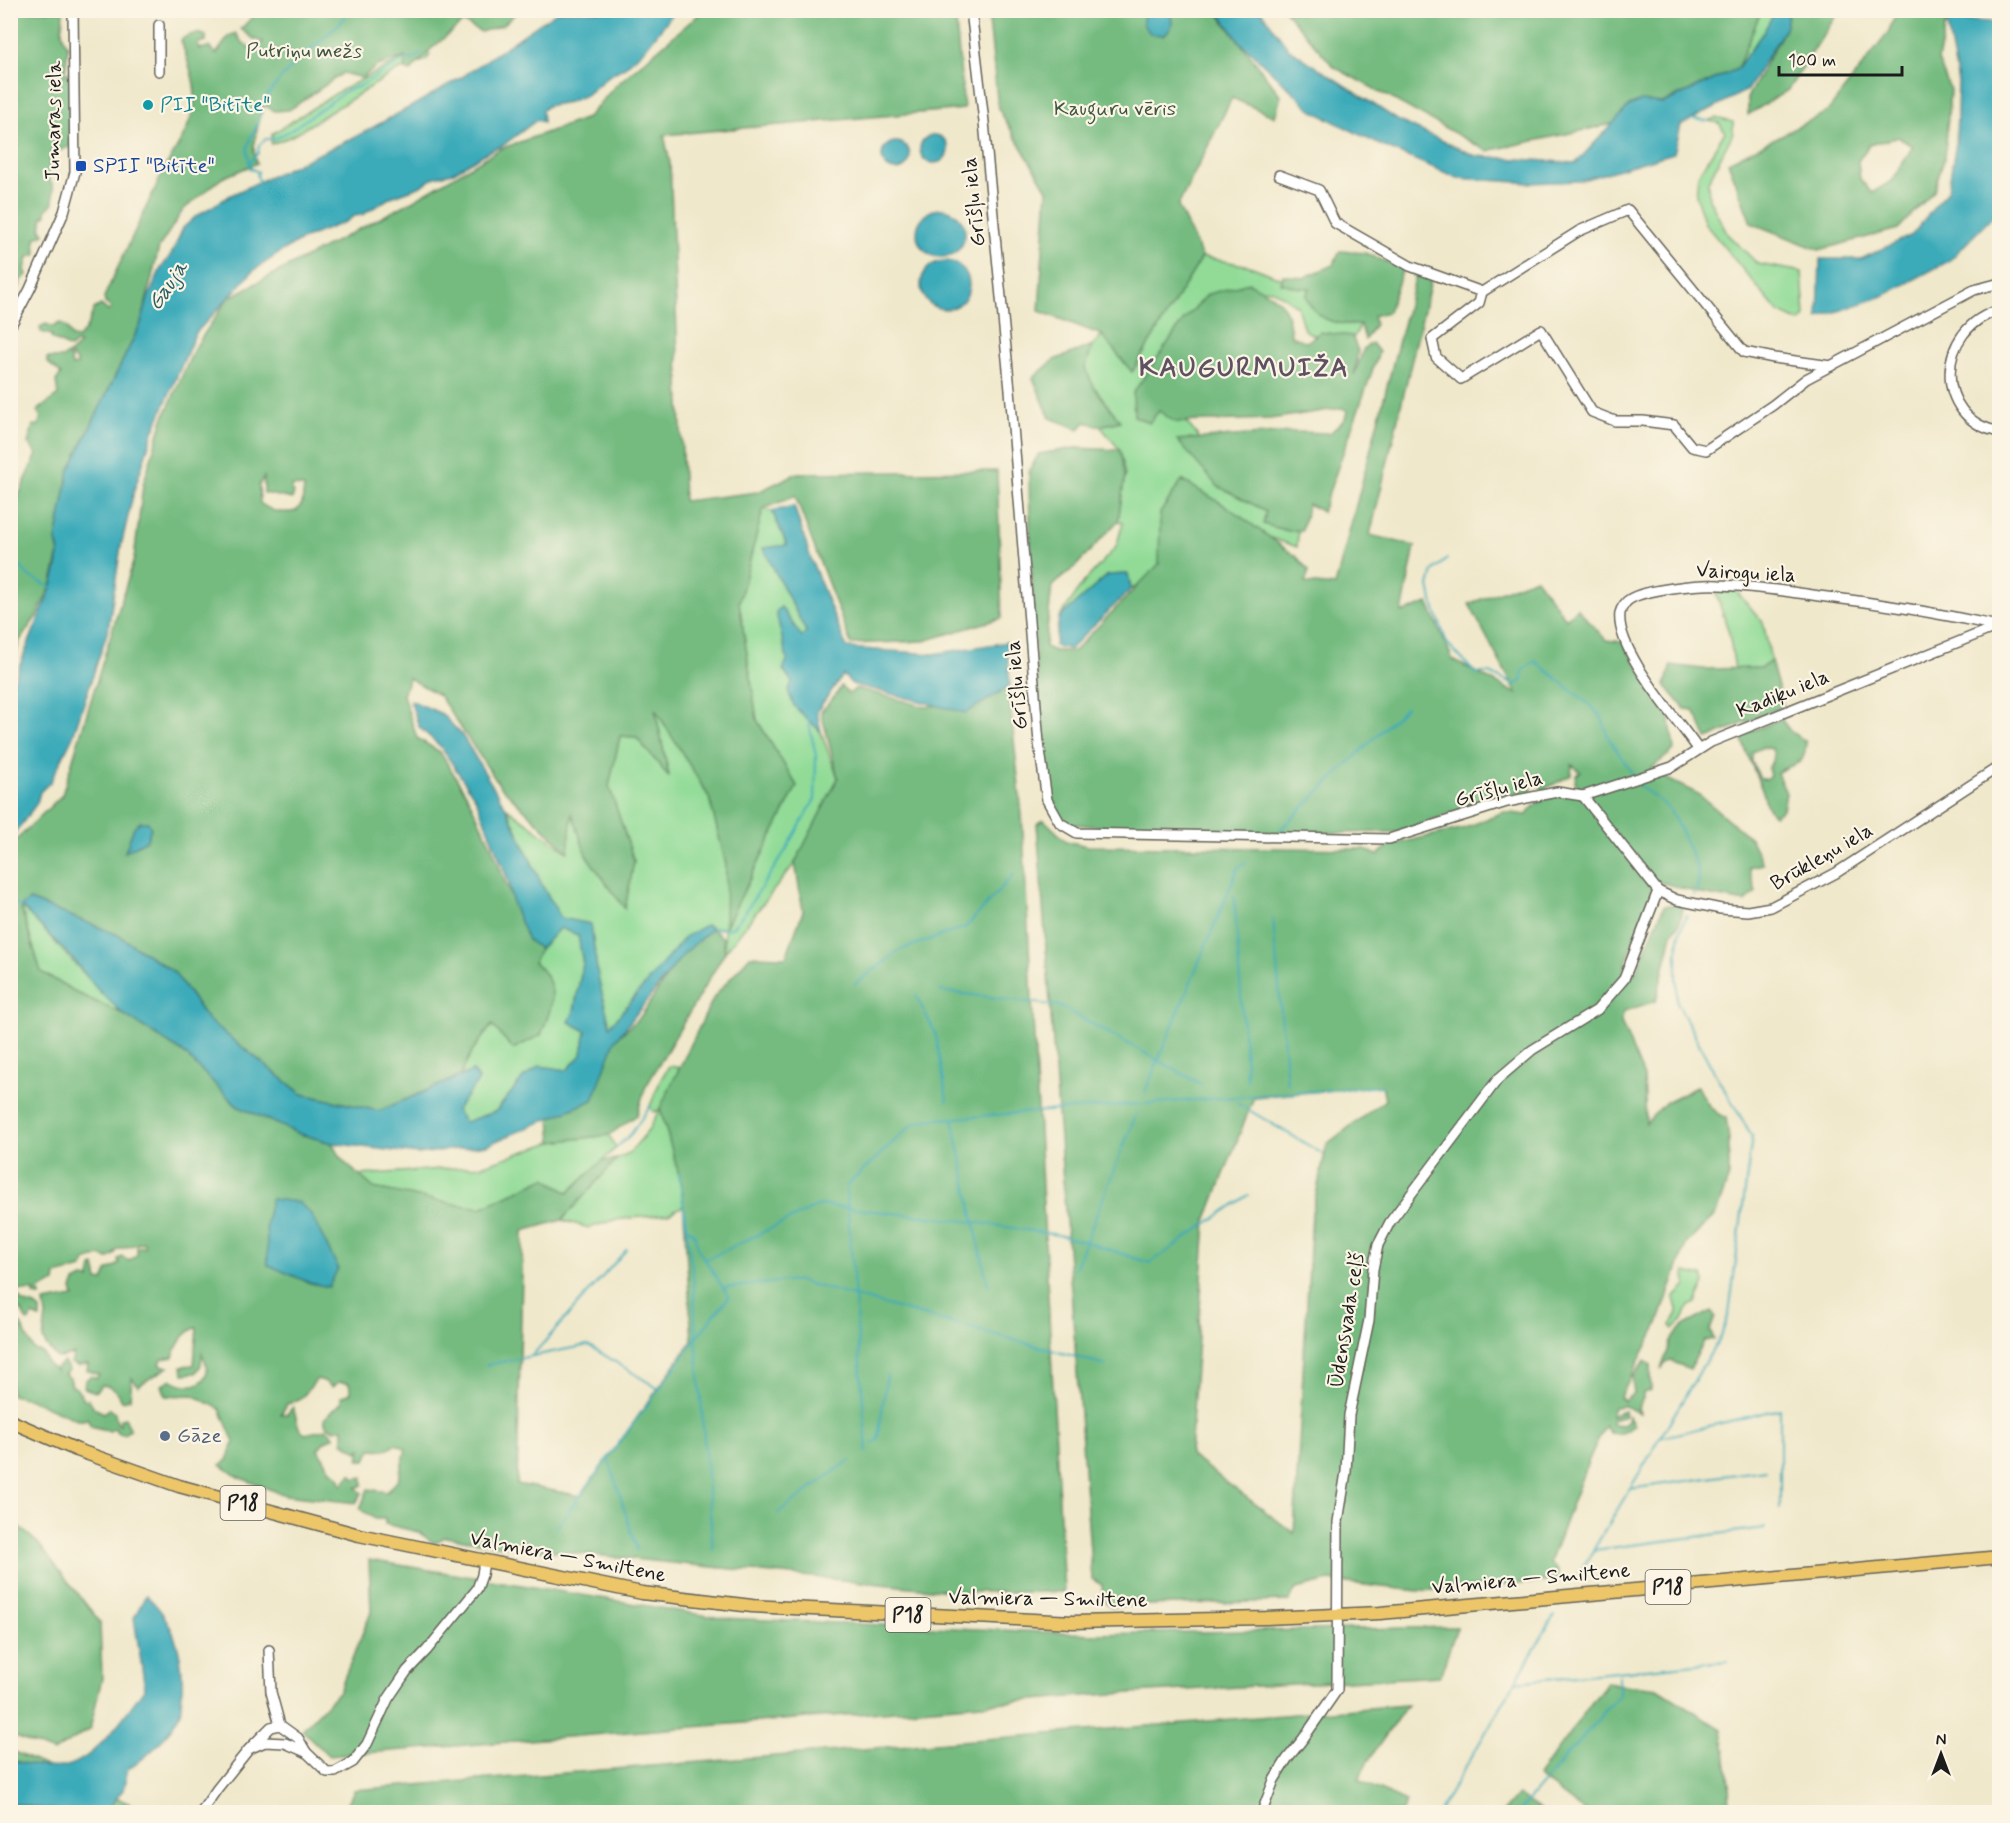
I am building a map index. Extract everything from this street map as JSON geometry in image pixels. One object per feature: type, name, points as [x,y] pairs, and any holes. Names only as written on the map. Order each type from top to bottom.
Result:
[{"type":"main road","name":"Valmiera — Smiltene","points":[[10,1421],[77,1450],[179,1486],[359,1535],[642,1593],[752,1606],[1073,1622],[1337,1615],[2000,1557]]},
{"type":"street","name":"Jumaras iela","points":[[10,327],[30,289],[64,212],[75,172],[73,10]]},
{"type":"street","name":"Grīšļu iela","points":[[971,10],[1009,378],[1040,743],[1047,800],[1060,823],[1077,833],[1099,835],[1389,839],[1507,802],[1557,792],[1583,796]]},
{"type":"street","points":[[159,25],[159,71]]},
{"type":"street","points":[[1279,175],[1319,190],[1335,223],[1410,266],[1482,292]]},
{"type":"street","points":[[1831,366],[1744,352],[1628,210],[1579,231],[1482,292],[1479,303],[1432,339],[1436,357],[1461,379],[1540,330],[1592,412],[1615,422],[1643,421],[1674,425],[1692,447],[1706,450],[1773,405],[1806,379],[1831,366],[1974,290],[2000,283]]},
{"type":"street","points":[[2000,310],[1982,317],[1967,327],[1957,341],[1951,357],[1949,374],[1952,392],[1960,407],[1973,421],[2000,432]]},
{"type":"street","name":"Vairogu iela","points":[[1698,749],[1640,669],[1629,650],[1622,633],[1620,615],[1621,609],[1629,599],[1664,590],[1719,585],[1880,604],[1999,626]]},
{"type":"street","name":"Kadiķu iela","points":[[1583,796],[1672,767],[1698,749],[1999,626]]},
{"type":"street","name":"Brūkleņu iela","points":[[1658,891],[1677,900],[1720,909],[1748,911],[1770,907],[1836,873],[2000,766]]},
{"type":"street","points":[[1583,796],[1658,891]]},
{"type":"street","name":"Ūdensvada ceļš","points":[[1262,1812],[1274,1780],[1336,1690],[1338,1522],[1346,1472],[1349,1415],[1369,1320],[1373,1269],[1378,1244],[1390,1222],[1498,1079],[1532,1050],[1597,1010],[1624,979],[1658,891]]},
{"type":"street","points":[[269,1650],[271,1692],[280,1725],[298,1738],[306,1752],[327,1772],[335,1772],[353,1762],[367,1744],[388,1699],[407,1671],[434,1643],[477,1589],[484,1561]]},
{"type":"street","points":[[201,1812],[249,1749],[271,1727],[280,1725]]},
{"type":"street","points":[[249,1749],[265,1742],[285,1743],[306,1752]]},
{"type":"green space","points":[[11,11],[63,11],[62,32],[68,47],[65,75],[71,72],[72,127],[69,133],[72,146],[51,150],[48,177],[53,186],[53,203],[46,210],[46,216],[43,216],[41,229],[44,234],[35,238],[36,255],[28,257],[25,269],[27,275],[20,281],[20,286],[14,291],[11,299],[10,48],[13,41],[11,42],[13,15]]},
{"type":"green space","name":"Putriņu mežs","points":[[258,11],[518,11],[503,25],[481,32],[463,22],[430,50],[411,71],[406,70],[405,57],[377,66],[362,78],[343,73],[289,110],[274,111],[264,105],[254,149],[257,163],[222,178],[183,210],[159,247],[141,323],[69,471],[56,540],[59,553],[51,586],[36,617],[20,640],[11,667],[11,497],[18,497],[37,454],[28,443],[33,425],[38,426],[41,417],[37,411],[58,395],[56,381],[61,374],[47,362],[47,358],[62,358],[67,355],[71,359],[72,366],[77,365],[69,354],[80,344],[76,343],[70,348],[51,338],[52,335],[41,332],[40,327],[46,324],[53,327],[60,323],[67,328],[72,337],[78,338],[86,329],[94,309],[101,305],[108,311],[112,308],[105,303],[104,297],[165,167],[182,139],[194,107],[194,85],[181,40],[193,34],[203,34],[206,36],[206,41],[198,43],[199,49],[209,47],[216,54],[229,36],[236,33],[241,41],[255,52],[263,42],[254,39],[241,29]]},
{"type":"green space","points":[[703,11],[955,11],[964,109],[664,135],[670,163],[684,501],[758,492],[797,473],[997,471],[1002,618],[924,641],[851,644],[795,496],[763,509],[739,602],[757,720],[797,786],[725,928],[726,864],[709,797],[655,709],[669,777],[636,737],[620,736],[609,786],[634,861],[625,909],[586,855],[572,813],[568,852],[500,786],[439,695],[409,678],[403,695],[417,738],[440,752],[467,795],[491,845],[528,940],[540,949],[534,962],[548,979],[552,996],[549,1014],[541,1035],[513,1049],[492,1025],[472,1051],[460,1076],[379,1111],[302,1094],[208,1020],[174,972],[118,935],[30,900],[21,909],[41,972],[81,995],[123,1014],[183,1052],[237,1106],[300,1134],[332,1143],[344,1162],[374,1188],[481,1208],[545,1178],[568,1193],[602,1161],[617,1159],[562,1220],[523,1231],[517,1484],[581,1496],[692,1341],[682,1186],[660,1108],[714,997],[750,956],[786,957],[803,911],[795,863],[838,778],[821,712],[841,686],[849,694],[856,688],[926,707],[951,703],[1003,674],[1010,702],[1022,815],[1064,1592],[960,1592],[504,1546],[445,1537],[434,1543],[418,1532],[385,1524],[385,1519],[375,1519],[360,1509],[368,1489],[387,1492],[398,1480],[406,1449],[396,1444],[386,1450],[371,1449],[366,1460],[359,1460],[361,1448],[358,1452],[343,1442],[343,1428],[334,1430],[326,1425],[324,1419],[341,1403],[341,1397],[351,1393],[349,1383],[339,1382],[332,1387],[317,1379],[301,1397],[287,1404],[281,1414],[287,1414],[293,1407],[299,1428],[305,1434],[327,1429],[334,1437],[325,1441],[318,1449],[330,1469],[339,1477],[342,1485],[351,1474],[355,1479],[363,1477],[363,1485],[356,1488],[362,1493],[356,1503],[285,1495],[238,1477],[221,1465],[227,1460],[234,1442],[220,1409],[193,1395],[166,1396],[162,1385],[171,1379],[179,1383],[194,1385],[200,1383],[204,1378],[207,1372],[202,1354],[201,1365],[196,1373],[183,1374],[182,1366],[194,1365],[197,1327],[182,1339],[173,1357],[162,1359],[160,1365],[168,1367],[138,1386],[132,1378],[130,1399],[122,1401],[115,1390],[102,1385],[95,1392],[84,1388],[85,1381],[90,1376],[97,1378],[99,1375],[87,1370],[88,1364],[78,1366],[71,1363],[74,1354],[56,1357],[46,1345],[43,1339],[46,1316],[44,1302],[74,1297],[72,1289],[75,1282],[83,1278],[90,1279],[92,1267],[95,1266],[98,1280],[103,1281],[107,1271],[119,1264],[118,1259],[122,1257],[129,1261],[137,1255],[137,1247],[145,1247],[144,1242],[117,1250],[108,1259],[100,1256],[85,1261],[83,1268],[56,1275],[55,1282],[39,1290],[40,1296],[33,1295],[35,1291],[11,1290],[10,846],[62,795],[134,559],[143,485],[163,419],[194,349],[228,298],[407,204],[500,149],[587,118],[615,86]],"holes":[[[264,477],[264,493],[292,499],[294,493],[292,486],[304,487],[302,504],[296,511],[291,512],[273,510],[260,503],[259,485]]]},
{"type":"green space","name":"Kauguru vēris","points":[[988,11],[1216,11],[1281,96],[1275,117],[1232,98],[1178,206],[1202,257],[1132,372],[1102,335],[1039,311],[1047,190],[998,108]]},
{"type":"green space","points":[[1285,11],[1761,11],[1737,69],[1617,123],[1487,151],[1334,67]]},
{"type":"green space","points":[[1761,11],[1782,11],[1774,13],[1737,69]]},
{"type":"green space","points":[[1789,11],[1839,11],[1788,90],[1748,115],[1748,96],[1785,29]]},
{"type":"green space","points":[[1897,11],[1948,11],[1938,60],[1950,90],[1945,156],[1934,191],[1898,229],[1819,250],[1751,223],[1728,162],[1827,112],[1888,33]],"holes":[[[1898,137],[1913,146],[1893,180],[1872,193],[1860,179],[1858,161],[1869,145]]]},
{"type":"green space","points":[[423,48],[430,55],[426,60],[396,71],[292,136],[271,144],[272,134],[338,92]]},
{"type":"green space","points":[[1715,118],[1733,122],[1733,133],[1708,182],[1709,199],[1728,235],[1758,264],[1802,272],[1805,317],[1800,322],[1778,312],[1705,224],[1696,196],[1698,175],[1725,132],[1719,123],[1708,121]]},
{"type":"green space","points":[[1340,251],[1365,253],[1403,269],[1388,312],[1373,316],[1375,324],[1365,340],[1361,325],[1328,320],[1315,311],[1306,295],[1310,288],[1299,288],[1281,283],[1283,275],[1303,278],[1333,265]]},
{"type":"green space","points":[[1202,257],[1250,266],[1293,283],[1319,281],[1361,325],[1352,340],[1325,341],[1304,330],[1297,306],[1273,290],[1250,288],[1168,400],[1220,463],[1300,512],[1297,547],[1249,530],[1170,551],[1156,578],[1131,589],[1128,574],[1108,575],[1059,618],[1084,582],[1116,547],[1123,523],[1118,521],[1125,475],[1120,450],[1100,426],[1120,421],[1094,387],[1085,368],[1093,345],[1102,335],[1132,372]]},
{"type":"green space","points":[[1417,271],[1432,276],[1370,535],[1415,546],[1402,613],[1428,603],[1453,660],[1517,694],[1469,604],[1536,578],[1566,619],[1577,608],[1606,640],[1622,642],[1669,713],[1674,750],[1651,769],[1698,794],[1750,838],[1763,864],[1749,867],[1756,892],[1745,902],[1702,894],[1656,881],[1625,965],[1635,974],[1664,906],[1684,903],[1680,922],[1672,934],[1656,1001],[1624,1011],[1621,1022],[1644,1077],[1646,1123],[1666,1102],[1698,1086],[1709,1105],[1726,1118],[1729,1139],[1729,1176],[1716,1214],[1686,1244],[1658,1324],[1620,1397],[1624,1401],[1634,1393],[1632,1377],[1645,1361],[1651,1365],[1651,1390],[1643,1393],[1638,1408],[1640,1413],[1624,1406],[1614,1407],[1611,1416],[1624,1411],[1625,1416],[1612,1420],[1612,1424],[1622,1425],[1627,1421],[1628,1416],[1634,1425],[1625,1432],[1617,1434],[1610,1433],[1605,1426],[1589,1459],[1550,1562],[1558,1571],[1557,1581],[1418,1591],[1329,1581],[1296,1589],[1289,1601],[1110,1606],[1103,1599],[1102,1585],[1092,1579],[1037,824],[1044,820],[1066,841],[1087,846],[1365,849],[1377,855],[1390,845],[1465,828],[1503,812],[1527,815],[1543,800],[1580,787],[1575,782],[1576,775],[1581,772],[1572,765],[1571,775],[1543,790],[1538,784],[1530,785],[1532,792],[1503,795],[1399,832],[1261,834],[1124,829],[1062,823],[1050,793],[1042,744],[1033,611],[1029,471],[1039,454],[1075,448],[1120,450],[1125,475],[1118,521],[1076,566],[1052,586],[1045,647],[1055,651],[1074,651],[1159,564],[1160,513],[1182,480],[1226,506],[1297,557],[1309,571],[1305,583],[1335,586]],"holes":[[[1382,1086],[1385,1100],[1327,1144],[1312,1213],[1294,1533],[1190,1455],[1206,1221],[1254,1097]]]},
{"type":"green space","points":[[1249,283],[1280,302],[1290,324],[1291,336],[1307,342],[1320,332],[1352,336],[1358,351],[1354,375],[1364,348],[1372,343],[1379,352],[1322,512],[1308,504],[1302,530],[1288,531],[1263,524],[1266,511],[1217,486],[1177,440],[1293,432],[1330,433],[1345,419],[1347,411],[1343,408],[1270,419],[1175,422],[1159,411],[1149,423],[1134,416],[1133,393],[1183,321],[1208,294]]},
{"type":"green space","points":[[1093,345],[1085,368],[1094,387],[1120,421],[1100,426],[1085,422],[1079,429],[1050,418],[1033,378],[1054,360]]},
{"type":"green space","points":[[763,509],[772,511],[787,545],[764,549],[806,632],[802,637],[781,607],[777,612],[792,682],[794,706],[821,732],[838,778],[795,863],[725,952],[724,928],[712,928],[706,925],[686,936],[610,1027],[598,977],[591,925],[561,918],[543,887],[507,808],[567,852],[572,811],[586,855],[625,908],[634,861],[609,786],[620,736],[636,737],[669,775],[654,706],[709,797],[726,864],[726,926],[797,786],[757,720],[739,602]]},
{"type":"green space","points":[[1736,591],[1763,622],[1771,661],[1761,668],[1735,669],[1729,633],[1716,593]]},
{"type":"green space","points":[[1771,661],[1783,706],[1707,739],[1694,710],[1685,709],[1665,685],[1671,665],[1703,669],[1761,668]]},
{"type":"green space","points":[[1781,719],[1790,731],[1806,742],[1801,761],[1777,773],[1786,793],[1783,809],[1774,815],[1767,806],[1740,736]],"holes":[[[1763,747],[1772,749],[1774,757],[1768,768],[1770,776],[1767,780],[1760,778],[1752,762],[1752,752]]]},
{"type":"green space","points":[[21,906],[123,1014],[81,995],[41,972]]},
{"type":"green space","points":[[560,928],[578,935],[583,964],[574,1011],[569,1022],[586,1031],[582,1054],[567,1070],[540,1066],[524,1077],[496,1111],[465,1123],[456,1110],[479,1080],[473,1071],[460,1076],[472,1051],[492,1025],[528,940],[540,949]]},
{"type":"green space","points":[[712,929],[723,938],[725,952],[645,1088],[637,1115],[609,1135],[552,1142],[550,1118],[593,1100],[614,1041],[641,1016],[681,955]]},
{"type":"green space","points":[[669,1066],[688,1069],[660,1109],[679,1174],[728,1182],[668,1214],[614,1220],[589,1228],[562,1220],[617,1159],[630,1152],[648,1131],[659,1110],[653,1112],[650,1106]]},
{"type":"green space","points":[[609,1135],[616,1148],[568,1193],[545,1178],[481,1208],[399,1201],[346,1176],[481,1166],[552,1142]]},
{"type":"green space","points":[[1685,1272],[1703,1276],[1705,1283],[1696,1303],[1689,1306],[1683,1320],[1673,1329],[1671,1325],[1678,1313],[1674,1298],[1686,1286]]},
{"type":"green space","points":[[13,1295],[40,1310],[40,1318],[33,1315],[29,1321],[26,1320],[22,1311],[14,1306],[11,1308]]},
{"type":"green space","points":[[1712,1311],[1715,1317],[1710,1330],[1714,1339],[1704,1341],[1690,1369],[1671,1361],[1661,1369],[1673,1337],[1683,1326]]},
{"type":"green space","points":[[10,1313],[21,1325],[34,1350],[43,1354],[49,1365],[56,1371],[56,1368],[64,1362],[69,1370],[64,1374],[70,1378],[72,1386],[85,1400],[89,1399],[94,1408],[104,1413],[109,1409],[115,1413],[117,1423],[120,1425],[120,1419],[125,1418],[130,1429],[124,1434],[118,1433],[114,1428],[110,1431],[91,1426],[87,1418],[77,1420],[30,1399],[11,1395]]},
{"type":"green space","points":[[10,1519],[38,1543],[100,1622],[102,1678],[90,1729],[53,1752],[11,1735]]},
{"type":"green space","points":[[369,1560],[721,1618],[1094,1634],[1457,1627],[1440,1676],[1096,1695],[329,1756],[302,1730],[339,1691],[371,1612]]},
{"type":"green space","points":[[1606,1683],[1658,1689],[1722,1729],[1730,1812],[1586,1812],[1538,1776]]},
{"type":"green space","points":[[1407,1705],[1370,1758],[1358,1780],[1406,1802],[1401,1812],[352,1812],[346,1807],[354,1790]]},
{"type":"green space","points":[[10,1750],[139,1808],[146,1812],[11,1812]]},
{"type":"green space","points":[[1518,1795],[1543,1812],[1503,1812]]},
{"type":"water","name":"Gauja","points":[[558,11],[675,11],[645,49],[625,67],[610,75],[586,95],[569,102],[547,106],[542,111],[543,122],[537,120],[502,146],[452,173],[435,177],[419,187],[391,197],[362,215],[354,216],[284,250],[253,271],[195,334],[153,432],[134,491],[121,546],[108,630],[73,736],[51,781],[40,792],[37,803],[11,839],[11,687],[51,588],[57,567],[59,553],[56,540],[69,471],[141,323],[148,298],[160,270],[172,253],[183,228],[195,217],[231,195],[357,136],[412,106],[462,77]]},
{"type":"water","points":[[1146,11],[1166,11],[1171,15],[1171,26],[1164,35],[1151,34],[1146,29],[1143,21]]},
{"type":"water","points":[[1218,11],[1261,11],[1289,49],[1399,121],[1476,156],[1576,163],[1629,106],[1641,101],[1663,103],[1737,69],[1774,13],[1789,11],[1785,29],[1747,90],[1681,125],[1674,153],[1579,181],[1530,183],[1458,178],[1380,145],[1313,111],[1238,40]]},
{"type":"water","points":[[1946,20],[1999,22],[1999,203],[1993,216],[1949,261],[1883,296],[1818,318],[1820,259],[1861,259],[1912,235],[1948,190],[1956,142],[1958,82]]},
{"type":"water","points":[[934,135],[944,139],[948,149],[944,159],[934,163],[924,159],[920,149],[924,139]]},
{"type":"water","points":[[896,142],[906,146],[910,156],[906,166],[896,170],[886,166],[882,156],[886,146]]},
{"type":"water","points":[[936,209],[946,209],[958,216],[965,228],[965,238],[958,250],[946,257],[936,257],[921,246],[917,238],[917,228],[928,213]]},
{"type":"water","points":[[940,261],[950,261],[962,268],[969,280],[969,290],[962,302],[950,309],[940,309],[925,298],[921,290],[921,280],[932,265]]},
{"type":"water","points":[[794,506],[812,562],[847,648],[934,654],[1007,642],[1010,686],[966,713],[852,684],[843,675],[817,711],[821,732],[794,706],[788,691],[792,682],[783,670],[787,660],[776,612],[781,607],[802,637],[806,631],[763,548],[787,545],[772,511]]},
{"type":"water","points":[[1128,574],[1131,589],[1070,649],[1055,646],[1059,618],[1108,575]]},
{"type":"water","points":[[410,700],[442,714],[462,735],[506,808],[543,887],[561,918],[591,924],[598,977],[610,1026],[686,936],[706,925],[712,928],[683,955],[615,1041],[593,1100],[487,1145],[418,1154],[332,1143],[300,1134],[237,1106],[183,1052],[123,1014],[21,906],[30,900],[118,935],[174,972],[208,1020],[302,1094],[379,1111],[473,1071],[479,1080],[456,1110],[465,1122],[496,1111],[524,1077],[540,1066],[567,1070],[582,1054],[586,1031],[569,1022],[574,1011],[583,964],[578,935],[560,928],[540,949],[528,940],[513,905],[508,880],[476,799],[441,747],[419,727]]},
{"type":"water","points":[[140,822],[148,822],[151,828],[147,840],[125,852],[134,827]]},
{"type":"water","points":[[271,1199],[298,1202],[311,1214],[338,1268],[329,1287],[310,1283],[268,1265],[266,1223]]},
{"type":"water","points":[[146,1595],[171,1627],[179,1651],[182,1678],[180,1713],[169,1731],[157,1746],[128,1769],[123,1790],[105,1812],[63,1812],[11,1803],[11,1760],[49,1767],[62,1767],[74,1763],[98,1747],[145,1688],[134,1618]]},
{"type":"waterway","points":[[263,102],[280,79],[343,20],[348,10]]},
{"type":"waterway","points":[[250,162],[258,153],[259,145],[266,139],[274,139],[291,130],[346,91],[422,53]]},
{"type":"waterway","points":[[260,181],[257,177],[258,172],[250,168],[247,149],[259,122],[261,106]]},
{"type":"waterway","points":[[1693,119],[1708,121]]},
{"type":"waterway","points":[[10,537],[14,554],[27,575],[52,589]]},
{"type":"waterway","points":[[1447,559],[1433,571],[1429,586],[1447,643],[1475,673],[1490,673],[1514,685],[1522,681],[1523,670],[1535,661],[1590,705],[1602,718],[1608,737],[1633,775]]},
{"type":"waterway","points":[[1280,830],[1406,707]]},
{"type":"waterway","points":[[712,929],[732,928],[745,912],[786,850],[815,799],[816,756],[808,719]]},
{"type":"waterway","points":[[1638,782],[1666,806],[1679,828],[1698,873],[1694,895]]},
{"type":"waterway","points":[[1145,1092],[1238,868],[1246,862]]},
{"type":"waterway","points":[[855,984],[900,950],[966,927],[1014,874]]},
{"type":"waterway","points":[[1234,896],[1247,1081]]},
{"type":"waterway","points":[[10,902],[21,906]]},
{"type":"waterway","points":[[1579,1574],[1721,1336],[1729,1314],[1752,1136],[1714,1072],[1677,1002],[1677,953],[1680,931],[1687,915]]},
{"type":"waterway","points":[[1273,919],[1287,1083]]},
{"type":"waterway","points":[[940,991],[1060,1006],[1201,1084]]},
{"type":"waterway","points":[[916,995],[936,1035],[947,1101]]},
{"type":"waterway","points":[[867,1452],[846,1186],[913,1124],[927,1120],[1382,1086]]},
{"type":"waterway","points":[[1237,1103],[1323,1154]]},
{"type":"waterway","points":[[616,1148],[631,1134],[650,1106]]},
{"type":"waterway","points":[[1075,1269],[1137,1112]]},
{"type":"waterway","points":[[705,1260],[820,1205],[974,1222],[953,1119]]},
{"type":"waterway","points":[[679,1174],[693,1275],[713,1550]]},
{"type":"waterway","points":[[988,1285],[974,1222],[1058,1235],[1150,1263],[1248,1195]]},
{"type":"waterway","points":[[487,1365],[588,1345],[659,1389],[729,1297],[698,1249],[695,1235],[686,1226]]},
{"type":"waterway","points":[[532,1356],[627,1249]]},
{"type":"waterway","points":[[724,1288],[795,1280],[1106,1365]]},
{"type":"waterway","points":[[872,1444],[878,1440],[887,1375]]},
{"type":"waterway","points":[[556,1528],[659,1389]]},
{"type":"waterway","points":[[1659,1438],[1780,1409],[1780,1509]]},
{"type":"waterway","points":[[608,1458],[637,1550]]},
{"type":"waterway","points":[[778,1513],[850,1460]]},
{"type":"waterway","points":[[1629,1489],[1765,1470]]},
{"type":"waterway","points":[[1594,1550],[1764,1528]]},
{"type":"waterway","points":[[1439,1812],[1554,1616]]},
{"type":"waterway","points":[[1515,1682],[1727,1661]]},
{"type":"waterway","points":[[1518,1812],[1619,1695],[1619,1676]]},
{"type":"place","name":"PII \"Bitīte\"","points":[[148,105]]},
{"type":"place","name":"SPII \"Bitīte\"","points":[[81,166]]},
{"type":"place","name":"Gāze","points":[[165,1436]]},
{"type":"district","name":"KAUGURMUIŽA","points":[[1244,368]]}]
